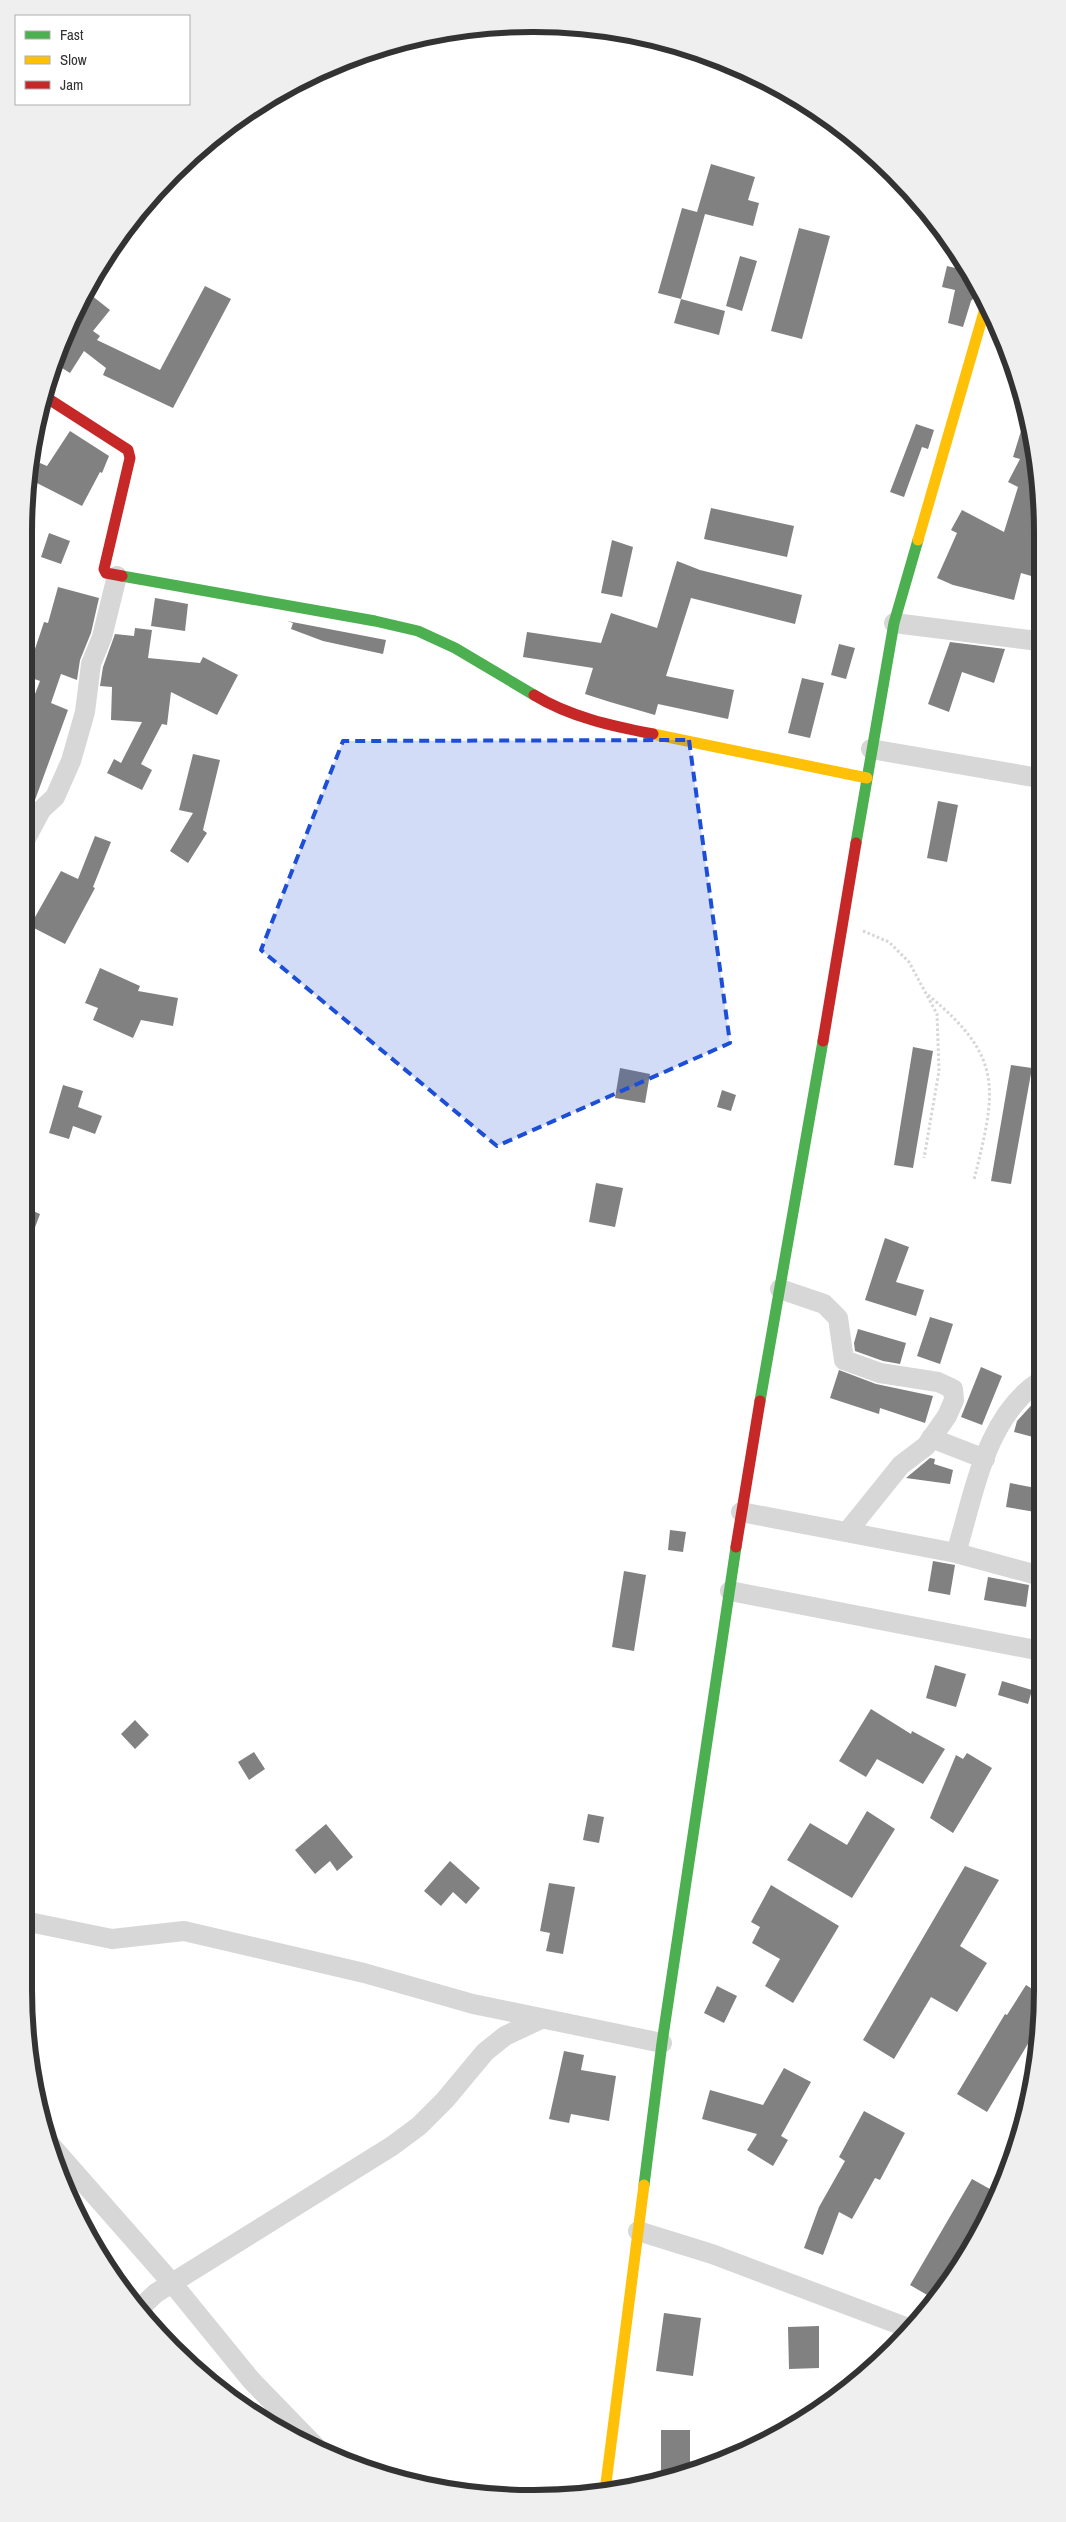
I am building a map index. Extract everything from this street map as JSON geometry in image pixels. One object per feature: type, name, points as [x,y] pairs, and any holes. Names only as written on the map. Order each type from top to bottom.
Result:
[{"type":"street","points":[[606,2484],[662,2043],[741,1512],[843,926],[871,749],[894,623],[983,315]]},
{"type":"street","points":[[51,400],[128,450],[130,458],[104,569],[106,574],[374,621],[418,631],[501,674],[557,709],[617,727],[867,778]]},
{"type":"street","points":[[32,827],[41,810],[55,797],[71,762],[86,712],[91,664],[102,637],[117,576]]},
{"type":"street","points":[[894,623],[1034,640]]},
{"type":"street","points":[[871,749],[1034,777]]},
{"type":"street","points":[[780,1289],[824,1304],[838,1318],[844,1360],[880,1373],[938,1382],[954,1389],[954,1400],[947,1416],[926,1446],[901,1465],[847,1532]]},
{"type":"street","points":[[956,1554],[985,1459],[1003,1418],[1024,1392],[1034,1385]]},
{"type":"street","points":[[931,1438],[985,1459]]},
{"type":"street","points":[[741,1512],[956,1554],[1034,1574]]},
{"type":"street","points":[[730,1591],[1034,1650]]},
{"type":"street","points":[[32,1923],[112,1939],[184,1931],[354,1971],[473,2004],[662,2043]]},
{"type":"street","points":[[144,2304],[156,2293],[392,2146],[419,2126],[445,2100],[484,2052],[505,2036],[540,2019]]},
{"type":"street","points":[[62,2158],[172,2283],[251,2380],[302,2432]]},
{"type":"street","points":[[638,2231],[747,2266],[903,2326]]},
{"type":"path","points":[[843,926],[870,933],[889,942],[909,962],[937,1014],[939,1071],[924,1158]]},
{"type":"path","points":[[926,993],[952,1015],[976,1042],[990,1076],[990,1118],[974,1180]]},
{"type":"highlighted area","points":[[689,740],[730,1043],[497,1146],[261,950],[343,741]]},
{"type":"building","points":[[711,164],[755,177],[748,200],[759,203],[753,226],[705,214],[681,299],[658,293],[682,208],[697,212]]},
{"type":"building","points":[[799,228],[830,236],[802,339],[771,331]]},
{"type":"building","points":[[740,256],[757,261],[742,311],[726,306]]},
{"type":"building","points":[[947,266],[957,268],[974,298],[971,301],[963,327],[948,323],[955,290],[942,287]]},
{"type":"building","points":[[205,286],[231,299],[173,408],[103,375],[106,368],[84,351],[70,373],[61,367],[93,296],[110,310],[93,331],[100,336],[97,340],[160,370]]},
{"type":"building","points":[[681,299],[725,311],[719,335],[674,323]]},
{"type":"building","points":[[916,424],[934,430],[928,449],[922,447],[904,497],[890,492]]},
{"type":"building","points":[[1022,427],[1032,500],[1034,577],[1021,573],[1014,600],[953,585],[937,578],[957,533],[951,530],[962,510],[1004,532],[1018,487],[1008,482],[1020,459],[1013,457]]},
{"type":"building","points":[[70,431],[109,456],[102,473],[100,472],[82,506],[36,482],[37,469],[40,463],[47,466]]},
{"type":"building","points":[[711,508],[794,526],[787,557],[704,539]]},
{"type":"building","points":[[49,533],[70,541],[61,564],[41,557]]},
{"type":"building","points":[[612,540],[633,547],[622,597],[601,593]]},
{"type":"building","points":[[677,561],[700,570],[802,595],[795,624],[691,598],[666,676],[734,690],[728,719],[658,704],[655,715],[610,702],[585,694],[593,668],[523,657],[527,632],[601,643],[611,613],[657,628]]},
{"type":"building","points":[[58,587],[99,598],[91,633],[80,660],[77,680],[61,674],[51,703],[68,710],[32,805],[32,702],[40,681],[32,678],[32,658],[44,622],[48,623]]},
{"type":"building","points":[[155,598],[188,604],[185,631],[151,626]]},
{"type":"building","points":[[287,621],[386,640],[383,654],[323,641],[291,629],[293,623]]},
{"type":"building","points":[[135,628],[152,630],[148,658],[200,663],[203,657],[238,675],[217,715],[171,692],[167,725],[162,724],[141,764],[152,770],[142,790],[107,773],[114,759],[121,763],[142,722],[111,720],[112,687],[100,686],[103,667],[115,634],[134,636]]},
{"type":"building","points":[[950,642],[1005,649],[994,683],[962,672],[949,712],[928,704]]},
{"type":"building","points":[[839,644],[855,648],[846,679],[831,675]]},
{"type":"building","points":[[802,678],[824,683],[810,738],[788,733]]},
{"type":"building","points":[[193,754],[220,760],[203,830],[207,833],[188,863],[170,851],[193,813],[179,810]]},
{"type":"building","points":[[938,801],[958,805],[947,862],[927,858]]},
{"type":"building","points":[[95,836],[111,842],[93,887],[95,888],[65,944],[32,927],[32,922],[61,871],[78,879]]},
{"type":"building","points":[[100,968],[140,986],[138,991],[178,998],[173,1026],[141,1020],[133,1038],[93,1020],[98,1008],[85,1003]]},
{"type":"building","points":[[913,1047],[933,1051],[913,1168],[894,1165]]},
{"type":"building","points":[[1011,1065],[1032,1068],[1011,1184],[991,1181]]},
{"type":"building","points":[[620,1068],[650,1074],[645,1103],[615,1098]]},
{"type":"building","points":[[63,1085],[83,1091],[78,1107],[102,1116],[95,1134],[73,1126],[69,1139],[49,1133]]},
{"type":"building","points":[[722,1090],[736,1095],[731,1111],[717,1107]]},
{"type":"building","points":[[596,1183],[623,1188],[615,1227],[589,1222]]},
{"type":"building","points":[[32,1210],[40,1214],[32,1235]]},
{"type":"building","points":[[885,1238],[909,1247],[896,1282],[924,1290],[916,1316],[865,1300]]},
{"type":"building","points":[[930,1317],[953,1324],[940,1364],[917,1356]]},
{"type":"building","points":[[858,1329],[906,1343],[900,1364],[883,1361],[855,1351],[854,1343]]},
{"type":"building","points":[[981,1367],[1002,1376],[982,1425],[961,1417]]},
{"type":"building","points":[[839,1370],[876,1384],[933,1396],[925,1423],[880,1408],[879,1414],[830,1398]]},
{"type":"building","points":[[1034,1402],[1033,1437],[1014,1432],[1017,1421]]},
{"type":"building","points":[[930,1458],[935,1459],[934,1464],[953,1470],[950,1484],[906,1478]]},
{"type":"building","points":[[1010,1483],[1034,1488],[1034,1512],[1006,1507]]},
{"type":"building","points":[[670,1530],[686,1532],[683,1552],[668,1550]]},
{"type":"building","points":[[933,1561],[955,1565],[950,1595],[928,1591]]},
{"type":"building","points":[[624,1571],[646,1575],[634,1651],[612,1647]]},
{"type":"building","points":[[988,1577],[1029,1585],[1026,1607],[984,1600]]},
{"type":"building","points":[[935,1665],[966,1674],[956,1707],[926,1698]]},
{"type":"building","points":[[1002,1681],[1032,1690],[1028,1704],[998,1695]]},
{"type":"building","points":[[871,1709],[911,1734],[912,1731],[945,1749],[923,1784],[877,1759],[866,1777],[839,1761]]},
{"type":"building","points":[[135,1720],[149,1735],[135,1749],[121,1734]]},
{"type":"building","points":[[254,1752],[265,1769],[249,1780],[238,1762]]},
{"type":"building","points":[[967,1753],[992,1768],[953,1833],[930,1818],[956,1755],[963,1759]]},
{"type":"building","points":[[867,1811],[895,1829],[852,1898],[787,1860],[810,1823],[847,1845]]},
{"type":"building","points":[[588,1814],[604,1817],[599,1843],[583,1840]]},
{"type":"building","points":[[326,1824],[353,1857],[337,1871],[330,1861],[315,1874],[295,1850]]},
{"type":"building","points":[[450,1861],[480,1888],[466,1904],[453,1892],[441,1906],[424,1891]]},
{"type":"building","points":[[965,1866],[999,1880],[960,1946],[987,1963],[957,2012],[931,1997],[894,2059],[863,2040]]},
{"type":"building","points":[[549,1883],[575,1887],[563,1954],[546,1951],[550,1933],[540,1931]]},
{"type":"building","points":[[771,1885],[839,1926],[793,2003],[765,1986],[780,1959],[752,1943],[760,1927],[751,1922]]},
{"type":"building","points":[[1026,1985],[1034,1990],[1030,2040],[987,2112],[957,2094],[1005,2014],[1007,2015]]},
{"type":"building","points":[[717,1986],[737,1996],[724,2023],[704,2013]]},
{"type":"building","points":[[564,2051],[584,2055],[581,2070],[616,2076],[609,2121],[571,2114],[569,2123],[549,2119]]},
{"type":"building","points":[[784,2068],[811,2082],[781,2136],[788,2140],[773,2166],[747,2150],[757,2134],[702,2119],[710,2090],[763,2105]]},
{"type":"building","points":[[864,2111],[905,2133],[880,2180],[875,2178],[852,2219],[839,2212],[823,2255],[804,2248],[819,2207],[845,2161],[839,2157]]},
{"type":"building","points":[[972,2179],[991,2190],[966,2239],[928,2296],[910,2285]]},
{"type":"building","points":[[664,2313],[701,2318],[693,2376],[656,2371]]},
{"type":"building","points":[[819,2326],[819,2368],[789,2369],[788,2327]]},
{"type":"building","points":[[661,2430],[690,2430],[690,2464],[661,2472]]},
{"type":"traffic: fast","points":[[856,843],[894,623],[918,540]]},
{"type":"traffic: fast","points":[[122,576],[375,621],[418,631],[455,648],[534,695]]},
{"type":"traffic: fast","points":[[760,1401],[823,1041]]},
{"type":"traffic: fast","points":[[644,2185],[662,2043],[736,1547]]},
{"type":"traffic: slow","points":[[918,540],[983,315]]},
{"type":"traffic: slow","points":[[653,734],[867,778]]},
{"type":"traffic: slow","points":[[606,2484],[644,2185]]},
{"type":"traffic: jam","points":[[51,400],[128,450],[130,458],[104,569],[106,573],[122,576]]},
{"type":"traffic: jam","points":[[534,695],[577,715],[653,734]]},
{"type":"traffic: jam","points":[[823,1041],[856,843]]},
{"type":"traffic: jam","points":[[736,1547],[760,1401]]}]
